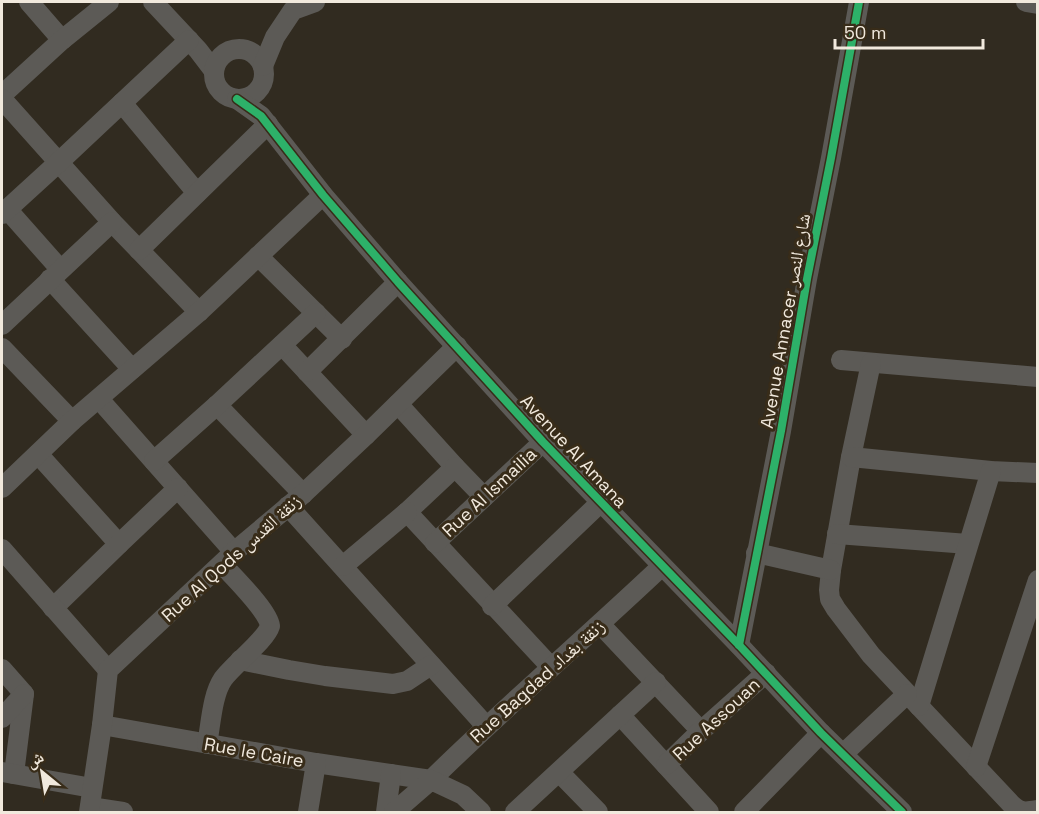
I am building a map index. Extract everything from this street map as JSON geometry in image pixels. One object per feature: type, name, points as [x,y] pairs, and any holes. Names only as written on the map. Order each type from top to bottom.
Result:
[{"type":"street","points":[[29,2],[62,40]]},
{"type":"street","points":[[109,2],[62,40],[2,97],[112,222],[199,312]]},
{"type":"street","name":"Avenue Al Amana","points":[[153,2],[194,45],[227,58],[251,52],[259,58],[262,76]]},
{"type":"street","points":[[237,99],[246,98],[255,93],[275,37],[294,5],[315,2]]},
{"type":"street","name":"Avenue Annacer شارع النصر","points":[[739,645],[781,431],[859,2]]},
{"type":"street","points":[[1026,2],[1038,4]]},
{"type":"street","points":[[227,58],[275,37]]},
{"type":"street","points":[[132,369],[4,212],[122,103],[194,45]]},
{"type":"street","name":"Avenue Al Amana","points":[[227,58],[215,81],[220,90],[227,96],[237,99],[265,120],[323,195],[398,282],[543,441],[821,733],[902,813]]},
{"type":"street","points":[[139,250],[197,193],[265,120],[262,76]]},
{"type":"street","points":[[122,103],[197,193]]},
{"type":"street","points":[[2,488],[72,421],[199,312],[323,195]]},
{"type":"street","points":[[2,324],[112,222]]},
{"type":"street","points":[[258,256],[342,339]]},
{"type":"street","points":[[307,372],[398,282]]},
{"type":"street","points":[[154,461],[316,313]]},
{"type":"street","points":[[282,345],[366,435]]},
{"type":"street","name":"Rue Al Qods زنقة القدس","points":[[108,670],[228,558],[303,494],[457,346]]},
{"type":"street","points":[[841,360],[1038,377]]},
{"type":"street","points":[[6,362],[72,421]]},
{"type":"street","points":[[871,363],[837,534],[831,570],[830,598],[871,655],[976,767],[1019,811],[1037,811]]},
{"type":"street","points":[[99,399],[178,488],[270,622],[265,635],[240,660],[218,688],[207,744]]},
{"type":"street","points":[[398,404],[484,497]]},
{"type":"street","points":[[217,405],[303,494]]},
{"type":"street","name":"Rue Al Ismailia","points":[[435,543],[543,441]]},
{"type":"street","points":[[38,453],[119,544]]},
{"type":"street","points":[[852,457],[991,471],[1038,473]]},
{"type":"street","points":[[343,566],[407,512],[455,466]]},
{"type":"street","points":[[843,754],[913,700],[991,471]]},
{"type":"street","points":[[53,608],[178,488]]},
{"type":"street","points":[[492,606],[601,502]]},
{"type":"street","points":[[288,506],[486,726]]},
{"type":"street","points":[[407,512],[551,667]]},
{"type":"street","points":[[837,534],[968,544]]},
{"type":"street","points":[[2,549],[108,670],[90,803]]},
{"type":"street","points":[[756,553],[831,570]]},
{"type":"street","name":"Rue Bagdad زنقة بغداد","points":[[394,813],[662,566]]},
{"type":"street","points":[[976,767],[1036,589]]},
{"type":"street","points":[[600,624],[701,731]]},
{"type":"street","points":[[240,660],[325,676],[393,684],[407,681],[431,664]]},
{"type":"street","points":[[2,669],[24,694]]},
{"type":"street","name":"Rue Assouan","points":[[666,765],[765,673]]},
{"type":"street","points":[[515,813],[656,682]]},
{"type":"street","points":[[2,718],[24,694]]},
{"type":"street","points":[[24,694],[8,773],[123,813]]},
{"type":"street","points":[[620,715],[709,813]]},
{"type":"street","name":"Rue le Caire","points":[[102,725],[399,776]]},
{"type":"street","points":[[744,813],[821,733]]},
{"type":"street","points":[[308,813],[316,763]]},
{"type":"street","points":[[559,772],[597,813]]},
{"type":"street","points":[[386,813],[399,776],[431,780],[453,789],[464,795],[476,810]]},
{"type":"cycle path","points":[[739,645],[781,431],[859,2]]},
{"type":"cycle path","points":[[237,99],[261,116],[323,195],[398,282],[543,442],[821,733],[902,812]]}]
